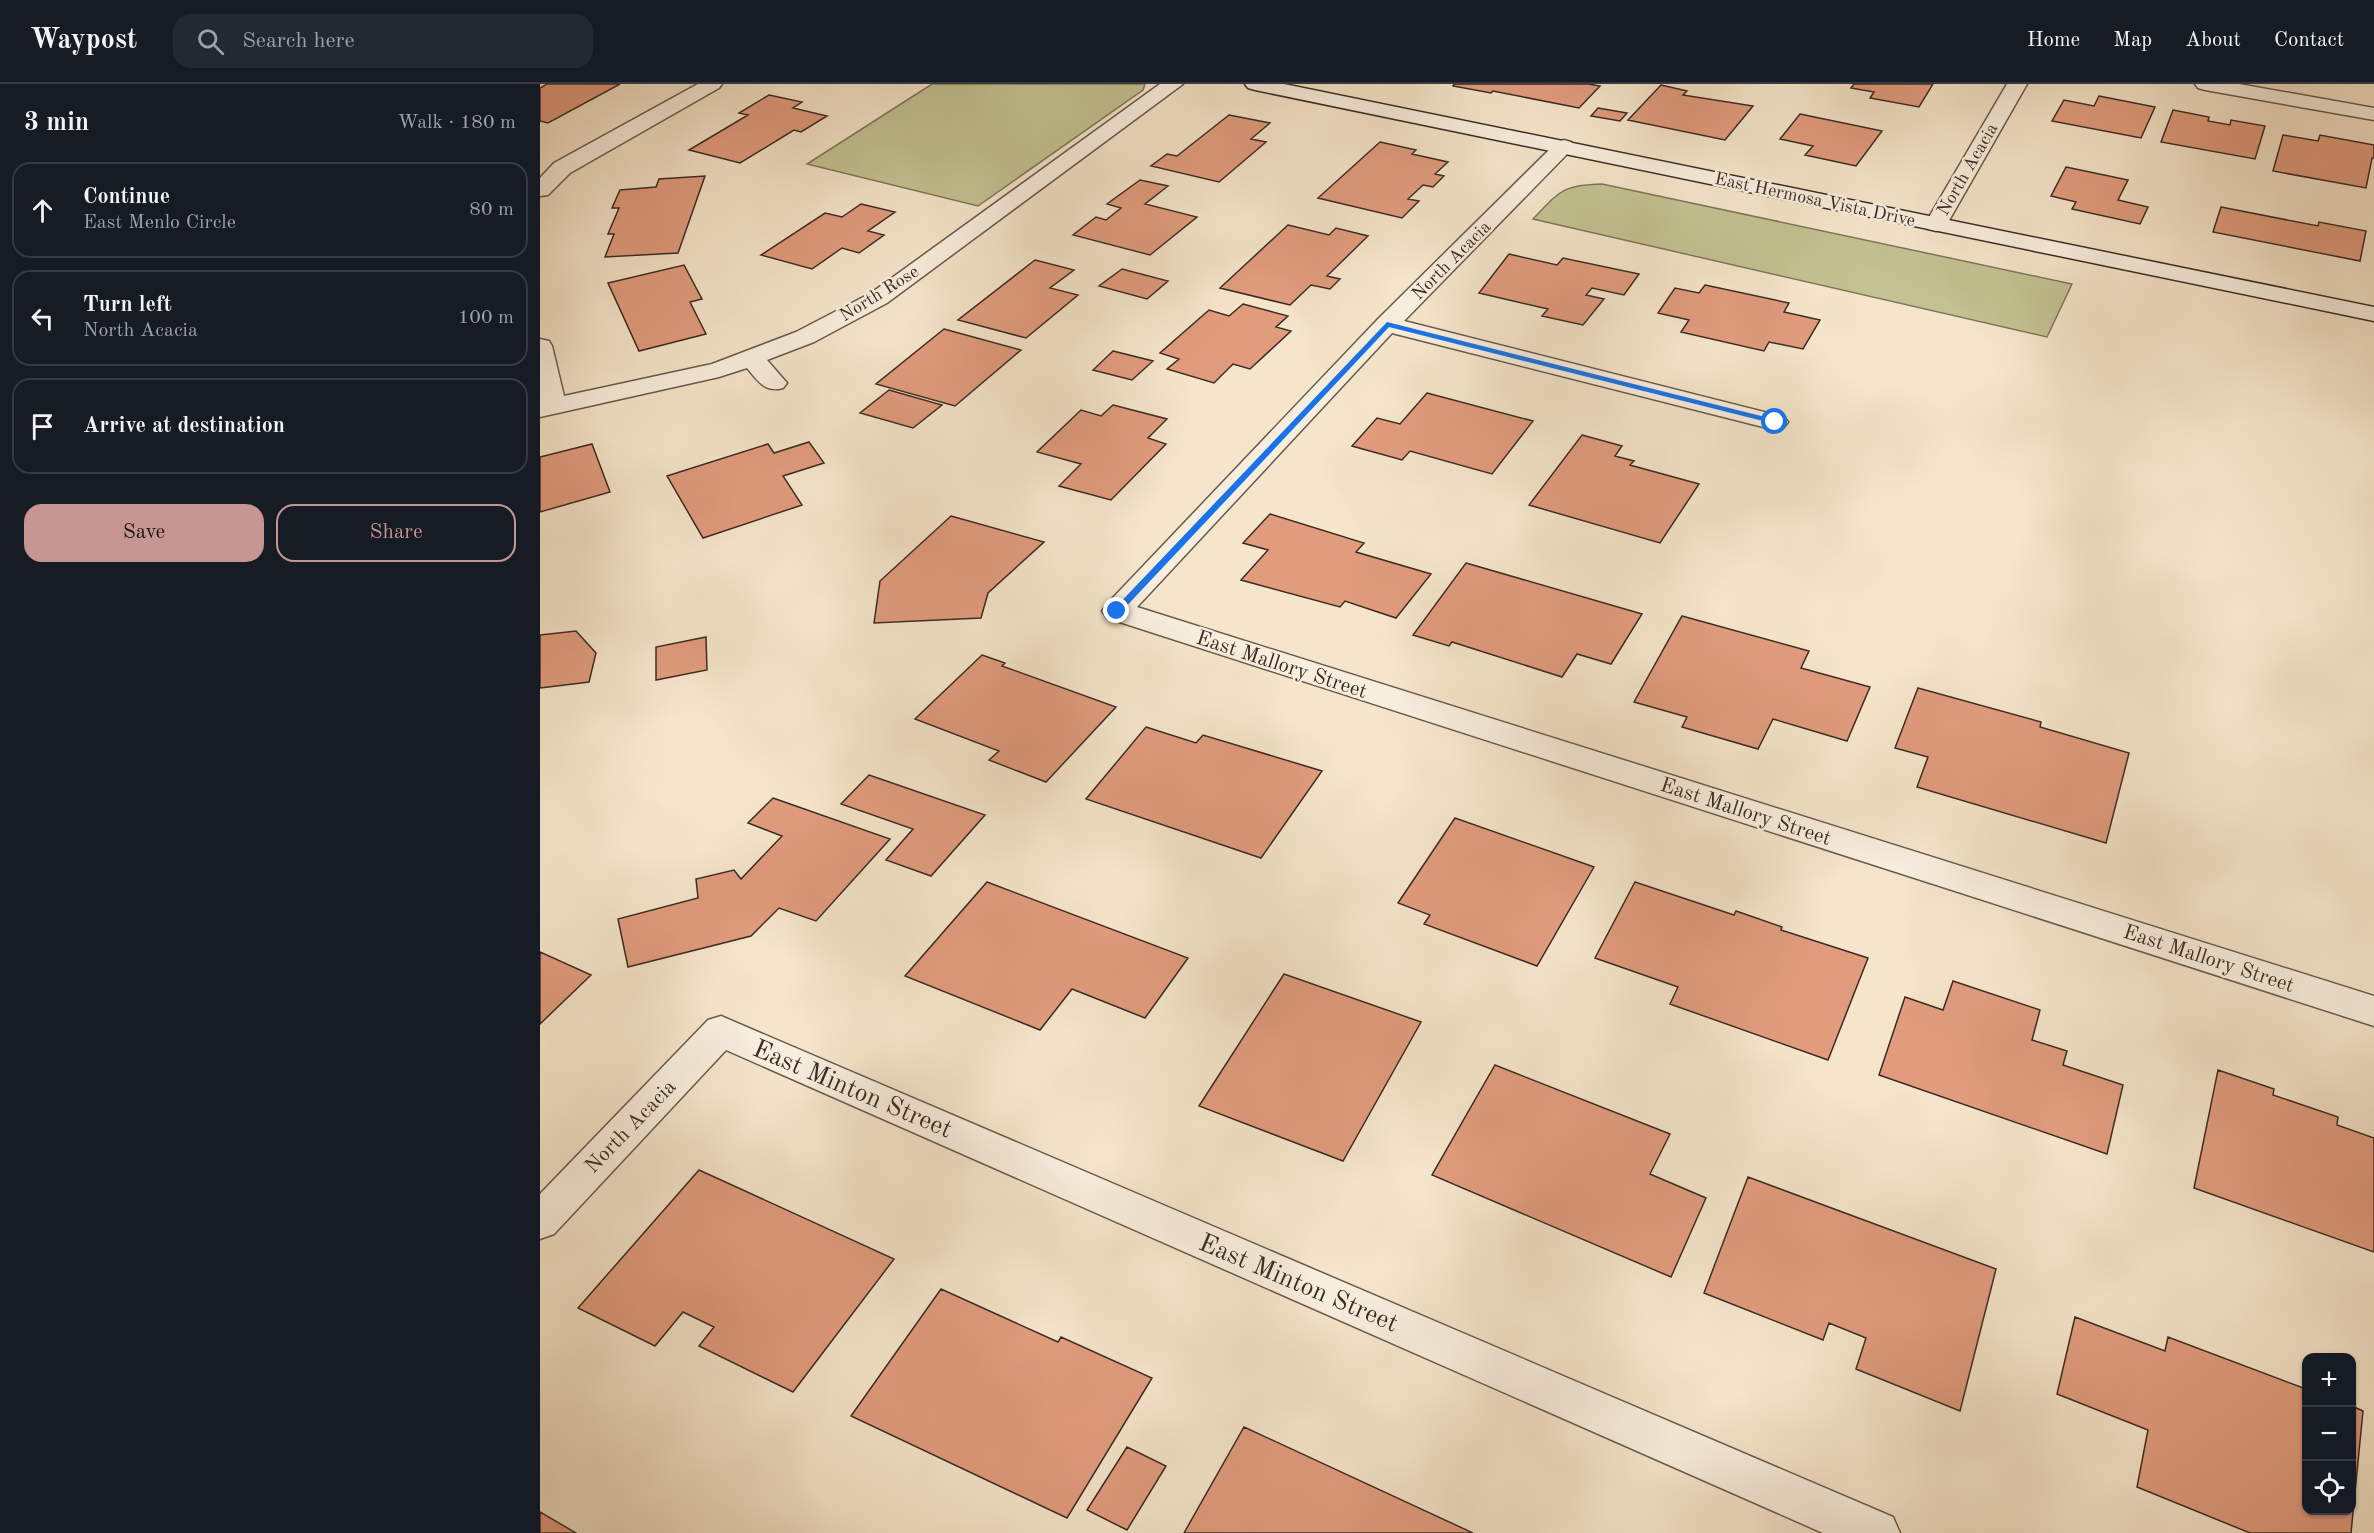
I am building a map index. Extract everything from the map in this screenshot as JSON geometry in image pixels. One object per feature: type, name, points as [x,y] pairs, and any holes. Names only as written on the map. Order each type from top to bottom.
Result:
[{"type":"street","points":[[540,190],[562,168],[712,84]]},
{"type":"street","name":"North Rose","points":[[547,408],[720,370],[805,337],[879,298],[1173,84]]},
{"type":"street","name":"East Hermosa Vista Drive","points":[[1255,84],[2374,315]]},
{"type":"street","name":"North Acacia","points":[[1936,224],[2017,84]]},
{"type":"street","points":[[2205,84],[2374,114]]},
{"type":"street","name":"North Acacia","points":[[1117,611],[1387,324],[1564,146]]},
{"type":"street","points":[[1387,324],[1775,422]]},
{"type":"street","points":[[540,346],[547,408]]},
{"type":"street","points":[[751,358],[774,383]]},
{"type":"street","name":"East Mallory Street","points":[[1117,611],[2374,1011]]},
{"type":"street","name":"North Acacia","points":[[540,1221],[721,1030]]},
{"type":"street","name":"East Minton Street","points":[[721,1030],[1877,1533]]},
{"type":"shaded area","points":[[932,84],[1145,84],[1143,90],[978,206],[807,164]]},
{"type":"shaded area","points":[[1602,184],[2072,284],[2047,337],[1533,219],[1563,191],[1578,186]]},
{"type":"building","points":[[547,84],[620,84],[548,123],[540,121],[540,88]]},
{"type":"building","points":[[1454,84],[1588,84],[1600,86],[1579,108],[1493,91],[1491,93],[1453,86]]},
{"type":"building","points":[[1854,84],[1933,84],[1919,107],[1870,98],[1874,92],[1851,88]]},
{"type":"building","points":[[1661,85],[1687,91],[1683,95],[1753,106],[1725,140],[1628,120]]},
{"type":"building","points":[[769,95],[802,102],[793,108],[827,116],[801,132],[794,130],[740,163],[689,150],[748,115],[739,113]]},
{"type":"building","points":[[2099,96],[2155,107],[2141,138],[2052,121],[2064,100],[2094,106]]},
{"type":"building","points":[[1598,108],[1627,113],[1620,121],[1591,116]]},
{"type":"building","points":[[2173,110],[2209,117],[2208,121],[2230,125],[2231,120],[2265,126],[2255,159],[2161,142]]},
{"type":"building","points":[[1800,114],[1882,131],[1856,166],[1805,155],[1813,146],[1780,139]]},
{"type":"building","points":[[1229,115],[1270,123],[1251,139],[1266,142],[1219,182],[1151,166],[1167,154],[1177,156]]},
{"type":"building","points":[[2283,135],[2318,141],[2320,135],[2374,145],[2374,158],[2372,158],[2366,188],[2273,171]]},
{"type":"building","points":[[1380,142],[1416,150],[1412,154],[1448,162],[1435,174],[1444,176],[1433,187],[1423,185],[1408,199],[1419,201],[1402,218],[1318,198]]},
{"type":"building","points":[[2066,167],[2128,180],[2118,200],[2148,207],[2140,224],[2072,209],[2076,202],[2051,196]]},
{"type":"building","points":[[705,176],[678,253],[605,257],[614,234],[608,234],[619,208],[612,208],[620,190],[656,187],[659,179]]},
{"type":"building","points":[[1140,180],[1168,186],[1145,204],[1197,217],[1150,255],[1073,235],[1096,217],[1106,220],[1121,208],[1107,204]]},
{"type":"building","points":[[861,204],[895,212],[868,231],[884,235],[859,253],[842,248],[812,269],[761,255],[825,213],[842,217]]},
{"type":"building","points":[[2221,207],[2318,226],[2319,222],[2366,231],[2360,261],[2213,232]]},
{"type":"building","points":[[1288,225],[1329,235],[1336,228],[1368,236],[1327,276],[1340,279],[1330,289],[1311,285],[1290,305],[1220,288]]},
{"type":"building","points":[[1509,254],[1557,265],[1563,258],[1639,274],[1624,295],[1592,288],[1586,295],[1604,299],[1583,325],[1542,316],[1548,309],[1479,293]]},
{"type":"building","points":[[1035,260],[1074,270],[1050,288],[1078,295],[1026,338],[958,320]]},
{"type":"building","points":[[684,265],[702,299],[690,302],[706,334],[639,351],[608,283]]},
{"type":"building","points":[[1122,269],[1168,281],[1147,299],[1099,286]]},
{"type":"building","points":[[1705,285],[1789,303],[1784,312],[1820,320],[1803,349],[1769,342],[1764,351],[1681,332],[1689,320],[1658,313],[1675,288],[1699,293]]},
{"type":"building","points":[[1243,304],[1288,316],[1276,327],[1291,331],[1250,369],[1233,364],[1214,383],[1167,369],[1179,359],[1160,353],[1209,310],[1229,316]]},
{"type":"building","points":[[944,329],[1021,350],[955,406],[876,384]]},
{"type":"building","points":[[1113,351],[1153,361],[1132,380],[1093,370]]},
{"type":"building","points":[[889,390],[942,405],[913,428],[860,413]]},
{"type":"building","points":[[1427,393],[1533,421],[1492,474],[1410,451],[1402,460],[1352,446],[1377,418],[1400,424]]},
{"type":"building","points":[[1113,405],[1167,419],[1148,438],[1166,444],[1111,500],[1059,486],[1081,464],[1037,452],[1081,410],[1101,416]]},
{"type":"building","points":[[1582,435],[1622,446],[1615,456],[1634,461],[1630,465],[1699,484],[1660,543],[1529,505]]},
{"type":"building","points":[[809,442],[824,463],[783,476],[802,505],[703,538],[667,476],[768,444],[774,453]]},
{"type":"building","points":[[592,444],[610,492],[540,512],[540,457]]},
{"type":"building","points":[[1270,514],[1364,543],[1356,552],[1431,574],[1396,618],[1345,601],[1340,607],[1241,580],[1268,550],[1243,543]]},
{"type":"building","points":[[951,516],[1044,542],[988,593],[981,618],[874,623],[880,581]]},
{"type":"building","points":[[1466,563],[1642,614],[1611,664],[1577,654],[1562,677],[1452,642],[1449,646],[1413,635]]},
{"type":"building","points":[[1682,616],[1809,651],[1801,668],[1870,687],[1847,741],[1773,719],[1758,749],[1682,727],[1687,717],[1634,702]]},
{"type":"building","points":[[576,631],[596,653],[589,682],[540,688],[540,635]]},
{"type":"building","points":[[706,637],[707,670],[656,680],[656,647]]},
{"type":"building","points":[[982,655],[1005,663],[1002,666],[1116,707],[1046,782],[989,760],[999,751],[915,719]]},
{"type":"building","points":[[1918,688],[2041,722],[2040,727],[2129,753],[2106,843],[1917,787],[1928,757],[1895,748]]},
{"type":"building","points":[[1146,727],[1196,743],[1203,735],[1322,771],[1261,858],[1086,799]]},
{"type":"building","points":[[869,775],[985,815],[931,876],[886,860],[913,829],[841,804]]},
{"type":"building","points":[[773,798],[890,839],[816,921],[779,908],[751,936],[628,967],[618,919],[698,898],[696,879],[734,870],[741,879],[782,836],[748,823]]},
{"type":"building","points":[[1455,818],[1594,867],[1537,966],[1424,924],[1430,915],[1398,903]]},
{"type":"building","points":[[987,882],[1188,958],[1145,1018],[1072,989],[1040,1030],[905,976]]},
{"type":"building","points":[[1635,882],[1734,915],[1736,911],[1782,927],[1781,930],[1868,958],[1828,1060],[1670,1004],[1678,987],[1595,958]]},
{"type":"building","points":[[540,952],[591,975],[540,1024]]},
{"type":"building","points":[[1284,974],[1421,1022],[1343,1161],[1199,1106]]},
{"type":"building","points":[[1953,981],[2040,1010],[2032,1040],[2067,1051],[2063,1065],[2123,1085],[2107,1154],[1879,1075],[1905,997],[1943,1010]]},
{"type":"building","points":[[1495,1065],[1670,1134],[1650,1174],[1706,1198],[1671,1277],[1432,1175]]},
{"type":"building","points":[[2218,1070],[2274,1089],[2273,1095],[2338,1117],[2337,1125],[2374,1138],[2374,1252],[2194,1188]]},
{"type":"building","points":[[699,1170],[894,1259],[793,1392],[699,1346],[714,1327],[683,1312],[655,1346],[578,1308]]},
{"type":"building","points":[[1748,1177],[1996,1269],[1960,1411],[1856,1369],[1866,1338],[1829,1323],[1823,1340],[1704,1293]]},
{"type":"building","points":[[941,1289],[1058,1342],[1061,1337],[1152,1378],[1067,1518],[851,1416]]},
{"type":"building","points":[[2075,1317],[2165,1351],[2168,1337],[2302,1387],[2302,1515],[2353,1515],[2351,1533],[2250,1533],[2137,1487],[2148,1430],[2057,1394]]},
{"type":"building","points":[[2356,1408],[2363,1411],[2356,1482]]},
{"type":"building","points":[[1244,1427],[1473,1533],[1184,1533]]},
{"type":"building","points":[[1127,1447],[1166,1466],[1127,1530],[1087,1510]]},
{"type":"building","points":[[540,1512],[576,1533],[540,1533]]},
{"type":"route","points":[[1117,611],[1387,324],[1775,422]]}]
